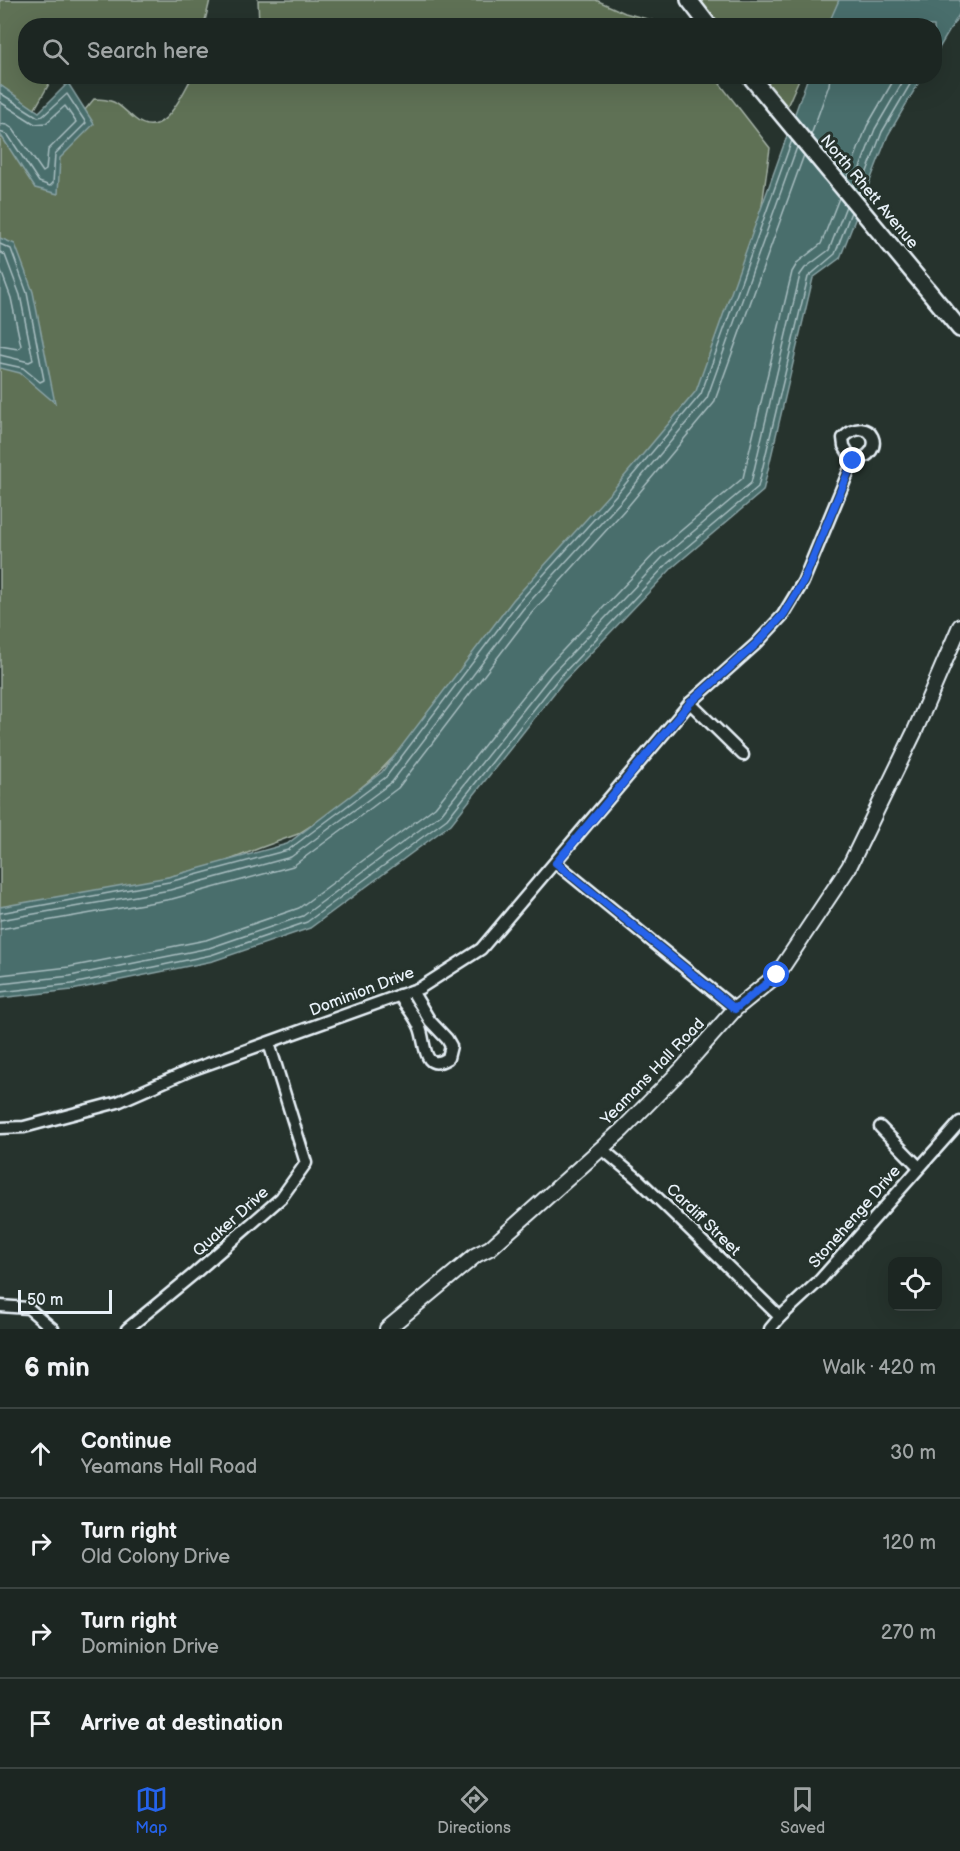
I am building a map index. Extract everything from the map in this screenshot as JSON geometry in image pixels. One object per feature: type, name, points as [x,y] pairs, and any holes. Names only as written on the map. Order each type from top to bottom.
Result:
[{"type":"main road","points":[[689,0],[703,18]]},
{"type":"main road","name":"North Rhett Avenue","points":[[756,84],[960,329]]},
{"type":"street","name":"Dominion Drive","points":[[0,1128],[24,1127],[118,1102],[191,1070],[420,988],[481,950],[690,703],[756,644],[783,615],[803,582],[853,461]]},
{"type":"street","name":"Yeamans Hall Road","points":[[387,1329],[476,1255],[490,1248],[601,1148],[682,1069],[735,1009],[777,975],[849,867],[914,733],[960,626]]},
{"type":"street","points":[[690,703],[743,755]]},
{"type":"street","points":[[556,863],[735,1009]]},
{"type":"street","points":[[399,995],[425,1024],[412,991]]},
{"type":"street","name":"Quaker Drive","points":[[127,1329],[195,1274],[281,1198],[306,1163],[269,1043]]},
{"type":"street","name":"Stonehenge Drive","points":[[770,1329],[820,1280],[960,1122]]},
{"type":"street","points":[[880,1127],[919,1167]]},
{"type":"street","name":"Cardiff Street","points":[[601,1148],[638,1179],[780,1317]]},
{"type":"street","points":[[0,1306],[28,1308],[53,1329]]},
{"type":"green space","points":[[0,0],[210,0],[206,18],[18,18],[18,84],[49,84],[33,112],[0,98]]},
{"type":"green space","points":[[258,0],[596,0],[625,13],[643,18],[259,18]]},
{"type":"green space","points":[[685,0],[854,0],[839,18],[700,18]]},
{"type":"green space","points":[[188,84],[720,84],[770,148],[760,220],[717,385],[515,598],[399,751],[376,775],[328,815],[298,834],[222,863],[0,921],[0,137],[47,156],[94,99],[113,102],[145,125],[154,125],[162,121],[177,105]]},
{"type":"green space","points":[[754,84],[797,84],[782,118]]},
{"type":"water","points":[[839,0],[960,0],[960,13],[942,43],[942,18],[831,18]]},
{"type":"water","points":[[69,84],[94,124],[60,158],[58,194],[35,188],[0,134],[0,85],[39,112]]},
{"type":"water","points":[[806,84],[918,84],[888,135],[840,258],[813,278],[763,491],[673,567],[562,683],[451,824],[310,928],[213,961],[72,990],[0,998],[0,907],[168,877],[287,844],[382,772],[513,600],[612,491],[696,391]]},
{"type":"water","points":[[0,238],[15,244],[33,292],[55,403],[20,373],[0,368]]},
{"type":"route","points":[[777,975],[735,1009],[556,863],[690,703],[756,644],[783,615],[803,582],[853,461]]}]
